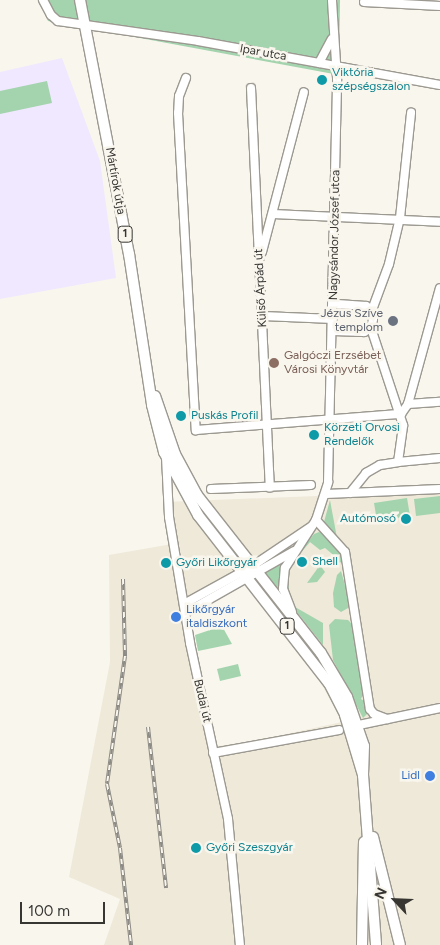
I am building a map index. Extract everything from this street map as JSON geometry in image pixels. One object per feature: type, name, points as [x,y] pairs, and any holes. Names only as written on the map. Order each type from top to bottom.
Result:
[{"type":"main road","name":"Mártírok útja","points":[[80,0],[152,392],[154,414],[166,457],[198,515],[249,573]]},
{"type":"main road","name":"Mártírok útja","points":[[152,392],[188,482],[249,573]]},
{"type":"main road","name":"1","points":[[249,573],[300,628],[333,669],[363,775],[368,814],[376,945]]},
{"type":"main road","name":"1","points":[[249,573],[323,675],[349,727]]},
{"type":"main road","points":[[362,945],[362,867],[368,814]]},
{"type":"main road","points":[[368,814],[400,945]]},
{"type":"street","name":"Ipar utca","points":[[43,0],[50,15],[58,21],[440,84]]},
{"type":"street","name":"Nagysándor József utca","points":[[300,628],[283,589],[286,568],[315,523],[326,494],[334,319],[335,66],[332,0]]},
{"type":"street","points":[[364,2],[440,6]]},
{"type":"street","points":[[319,63],[333,34]]},
{"type":"street","points":[[186,78],[179,96],[178,113],[196,430],[329,422],[401,414],[408,404],[436,320],[440,288]]},
{"type":"street","name":"Külső Árpád út","points":[[251,88],[263,316],[265,426],[270,488]]},
{"type":"street","points":[[260,258],[304,92]]},
{"type":"street","points":[[398,462],[403,425],[401,414],[371,328],[372,310],[389,264],[400,218],[411,113]]},
{"type":"street","points":[[273,214],[400,218],[440,222]]},
{"type":"street","points":[[334,304],[366,306],[372,310]]},
{"type":"street","points":[[263,316],[334,319]]},
{"type":"street","points":[[333,331],[364,332],[371,328]]},
{"type":"street","points":[[408,404],[440,402]]},
{"type":"street","name":"Budai út","points":[[166,457],[166,492],[185,613],[228,819],[240,945]]},
{"type":"street","points":[[350,493],[366,473],[380,465],[440,458]]},
{"type":"street","points":[[211,489],[311,485]]},
{"type":"street","points":[[326,494],[440,489]]},
{"type":"street","points":[[185,613],[249,573],[315,523],[345,552],[369,705],[374,714],[387,719]]},
{"type":"street","points":[[184,604],[296,550]]},
{"type":"street","points":[[214,753],[440,708]]},
{"type":"shaded area","points":[[62,58],[100,161],[116,278],[0,299],[0,72]]},
{"type":"shaded area","points":[[440,491],[440,945],[104,945],[120,899],[69,877],[110,662],[109,555],[172,544],[164,502]],"holes":[[[244,583],[311,664],[342,722],[249,742],[210,747],[183,615]]]},
{"type":"green space","points":[[40,0],[340,0],[339,75],[48,21]]},
{"type":"green space","points":[[47,81],[52,103],[0,114],[0,91]]},
{"type":"green space","points":[[440,496],[440,513],[416,516],[414,499]]},
{"type":"green space","points":[[407,498],[410,516],[377,521],[374,503]]},
{"type":"green space","points":[[330,500],[337,538],[324,522]]},
{"type":"green space","points":[[319,532],[326,535],[341,554],[342,562],[337,563],[337,558],[325,548],[320,550],[310,542],[292,563],[287,573],[290,564],[314,534]]},
{"type":"green space","points":[[284,561],[279,576],[279,595],[262,574]]},
{"type":"green space","points":[[320,565],[325,572],[317,582],[307,583]]},
{"type":"green space","points":[[341,571],[350,602],[348,608],[341,612],[334,607],[333,593],[337,575]]},
{"type":"green space","points":[[287,574],[290,597],[295,607],[323,623],[323,645],[293,607],[284,585]]},
{"type":"green space","points":[[335,619],[348,620],[353,625],[364,692],[361,699],[366,702],[369,712],[363,718],[333,660],[329,625]]},
{"type":"green space","points":[[222,626],[232,644],[198,651],[195,635]]},
{"type":"green space","points":[[238,664],[241,676],[220,681],[217,669]]},
{"type":"railway","points":[[123,579],[125,656],[107,784],[120,848],[131,945]]},
{"type":"railway","points":[[148,727],[166,888]]},
{"type":"place","name":"Viktória szépségszalon","points":[[322,80]]},
{"type":"place","name":"Jézus Szíve templom","points":[[393,321]]},
{"type":"place","name":"Galgóczi Erzsébet Városi Könyvtár","points":[[274,363]]},
{"type":"place","name":"Puskás Profil","points":[[181,416]]},
{"type":"place","name":"Körzeti Orvosi Rendelők","points":[[314,435]]},
{"type":"place","name":"Autómosó","points":[[406,519]]},
{"type":"place","name":"Shell","points":[[302,562]]},
{"type":"place","name":"Győri Likőrgyár","points":[[166,563]]},
{"type":"place","name":"Likőrgyár italdiszkont","points":[[176,617]]},
{"type":"place","name":"Lidl","points":[[430,776]]},
{"type":"place","name":"Győri Szeszgyár","points":[[196,848]]}]
